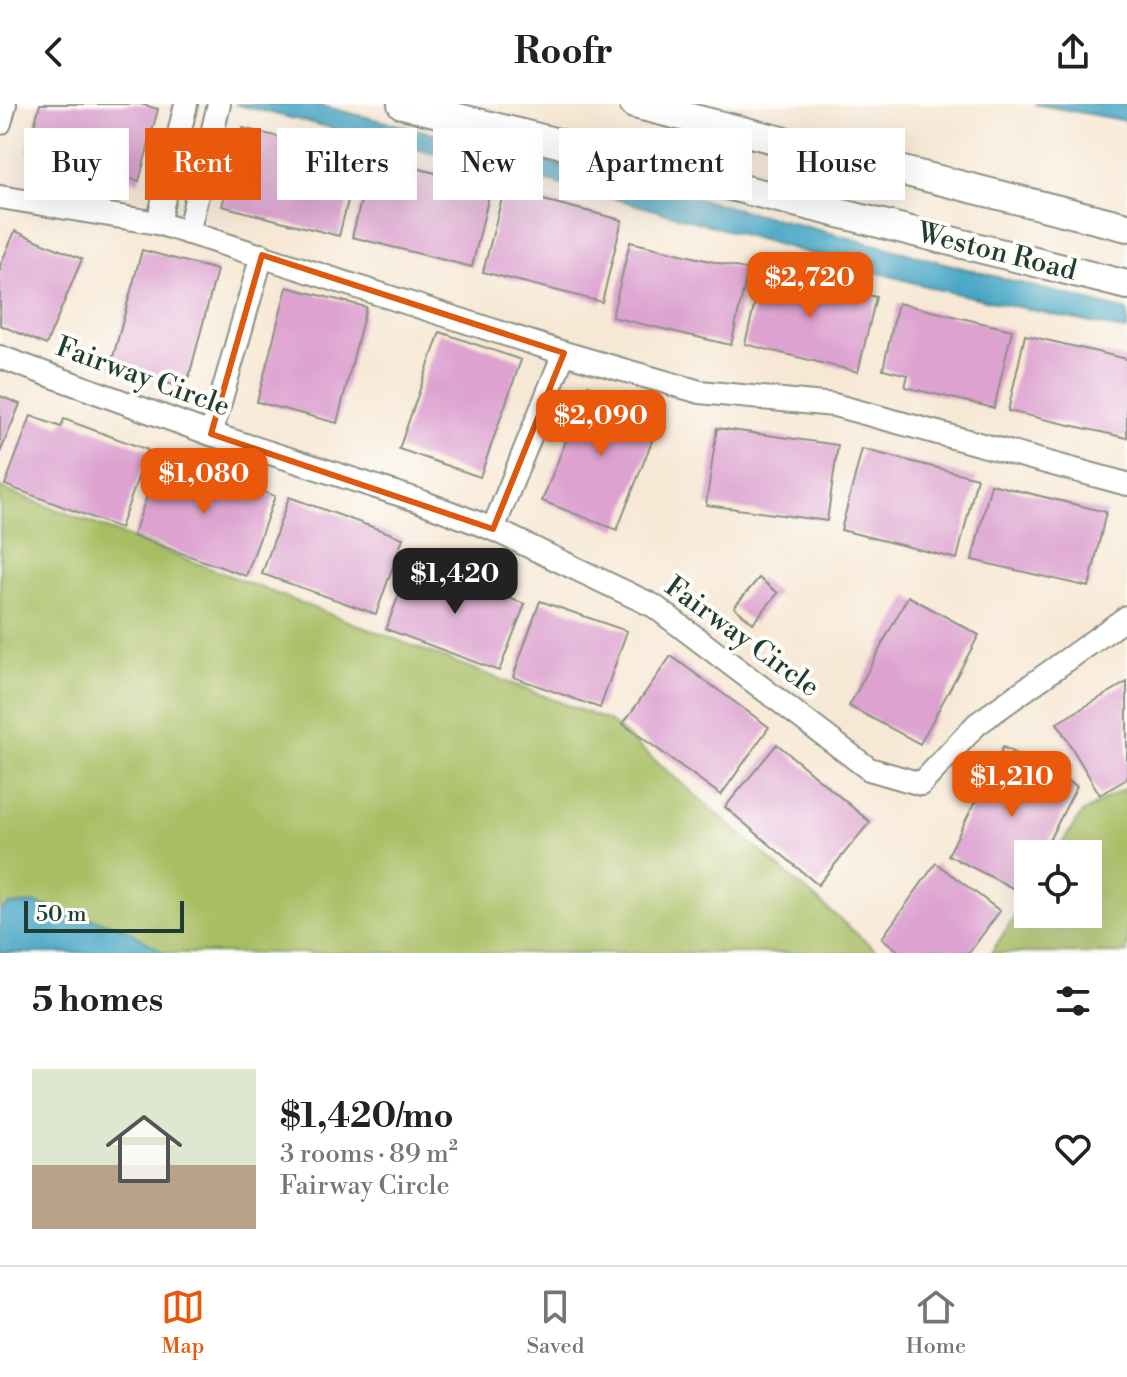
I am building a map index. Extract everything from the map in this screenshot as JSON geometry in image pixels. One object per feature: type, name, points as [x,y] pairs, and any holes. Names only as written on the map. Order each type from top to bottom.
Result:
[{"type":"main road","name":"Weston Road","points":[[402,104],[1127,285]]},
{"type":"main road","name":"Weston Road","points":[[634,104],[1127,227]]},
{"type":"street","points":[[0,123],[5,104]]},
{"type":"street","points":[[158,223],[186,104]]},
{"type":"street","points":[[188,233],[219,104]]},
{"type":"street","points":[[0,197],[158,223],[564,353],[700,392],[834,405],[1127,484]]},
{"type":"street","points":[[211,434],[262,255]]},
{"type":"street","points":[[493,529],[564,353]]},
{"type":"street","name":"Fairway Circle","points":[[0,357],[211,434],[417,500],[493,529],[654,606],[869,769],[921,784],[977,724],[1127,617]]},
{"type":"highlighted area","points":[[262,255],[564,353],[493,529],[211,434]]},
{"type":"green space","points":[[0,488],[609,721],[879,953],[0,953]]},
{"type":"green space","points":[[1127,787],[1127,953],[991,953],[1014,918],[1014,928],[1102,928],[1102,840],[1064,840],[1082,813]]},
{"type":"water","points":[[234,104],[314,104],[411,128],[331,128]]},
{"type":"water","points":[[1034,104],[1127,104],[1127,121]]},
{"type":"water","points":[[417,130],[433,133],[433,153],[417,149]]},
{"type":"water","points":[[543,161],[559,165],[559,184],[543,180]]},
{"type":"water","points":[[619,200],[701,200],[758,214],[1127,311],[1127,331],[940,290]]},
{"type":"water","points":[[33,903],[122,927],[165,953],[0,953],[0,911],[9,905]]},
{"type":"building","points":[[40,104],[140,104],[158,109],[153,128],[145,128],[145,158],[139,181],[129,178],[129,128],[34,128]]},
{"type":"building","points":[[261,132],[277,136],[277,200],[348,200],[339,236],[222,206],[224,200],[261,200]]},
{"type":"building","points":[[417,168],[433,172],[433,200],[488,200],[472,267],[352,237],[361,200],[417,200]]},
{"type":"building","points":[[501,200],[543,200],[622,220],[602,302],[483,272]]},
{"type":"building","points":[[15,231],[82,259],[46,345],[0,325],[0,266]]},
{"type":"building","points":[[630,242],[748,270],[731,345],[612,317]]},
{"type":"building","points":[[142,250],[217,270],[186,388],[110,368]]},
{"type":"building","points":[[763,269],[876,297],[858,372],[745,344]]},
{"type":"building","points":[[287,287],[366,307],[337,423],[257,402]]},
{"type":"building","points":[[898,303],[1012,330],[994,408],[905,387],[908,375],[883,369]]},
{"type":"building","points":[[440,332],[521,360],[480,477],[399,449]]},
{"type":"building","points":[[1025,335],[1127,359],[1127,438],[1008,411]]},
{"type":"building","points":[[588,385],[656,412],[645,438],[652,441],[617,530],[542,501]]},
{"type":"building","points":[[0,396],[20,404],[0,453]]},
{"type":"building","points":[[31,416],[61,427],[64,419],[148,450],[120,528],[5,485]]},
{"type":"building","points":[[717,428],[838,445],[827,521],[706,505]]},
{"type":"building","points":[[862,449],[977,478],[957,559],[841,530]]},
{"type":"building","points":[[161,456],[275,496],[246,576],[133,536]]},
{"type":"building","points":[[991,484],[1106,512],[1089,587],[972,560]]},
{"type":"building","points":[[289,497],[403,538],[376,614],[262,574]]},
{"type":"building","points":[[411,562],[525,604],[499,671],[386,629]]},
{"type":"building","points":[[759,578],[778,593],[753,623],[734,607]]},
{"type":"building","points":[[908,596],[979,635],[920,744],[849,706]]},
{"type":"building","points":[[540,601],[627,631],[600,708],[513,677]]},
{"type":"building","points":[[671,656],[769,727],[721,795],[623,724]]},
{"type":"building","points":[[1127,682],[1127,779],[1100,795],[1057,723]]},
{"type":"building","points":[[777,744],[870,822],[818,885],[725,807]]},
{"type":"building","points":[[1003,747],[1077,786],[1049,840],[1014,840],[1014,889],[948,855]]},
{"type":"building","points":[[936,863],[1000,911],[969,953],[901,953],[882,938]]}]
